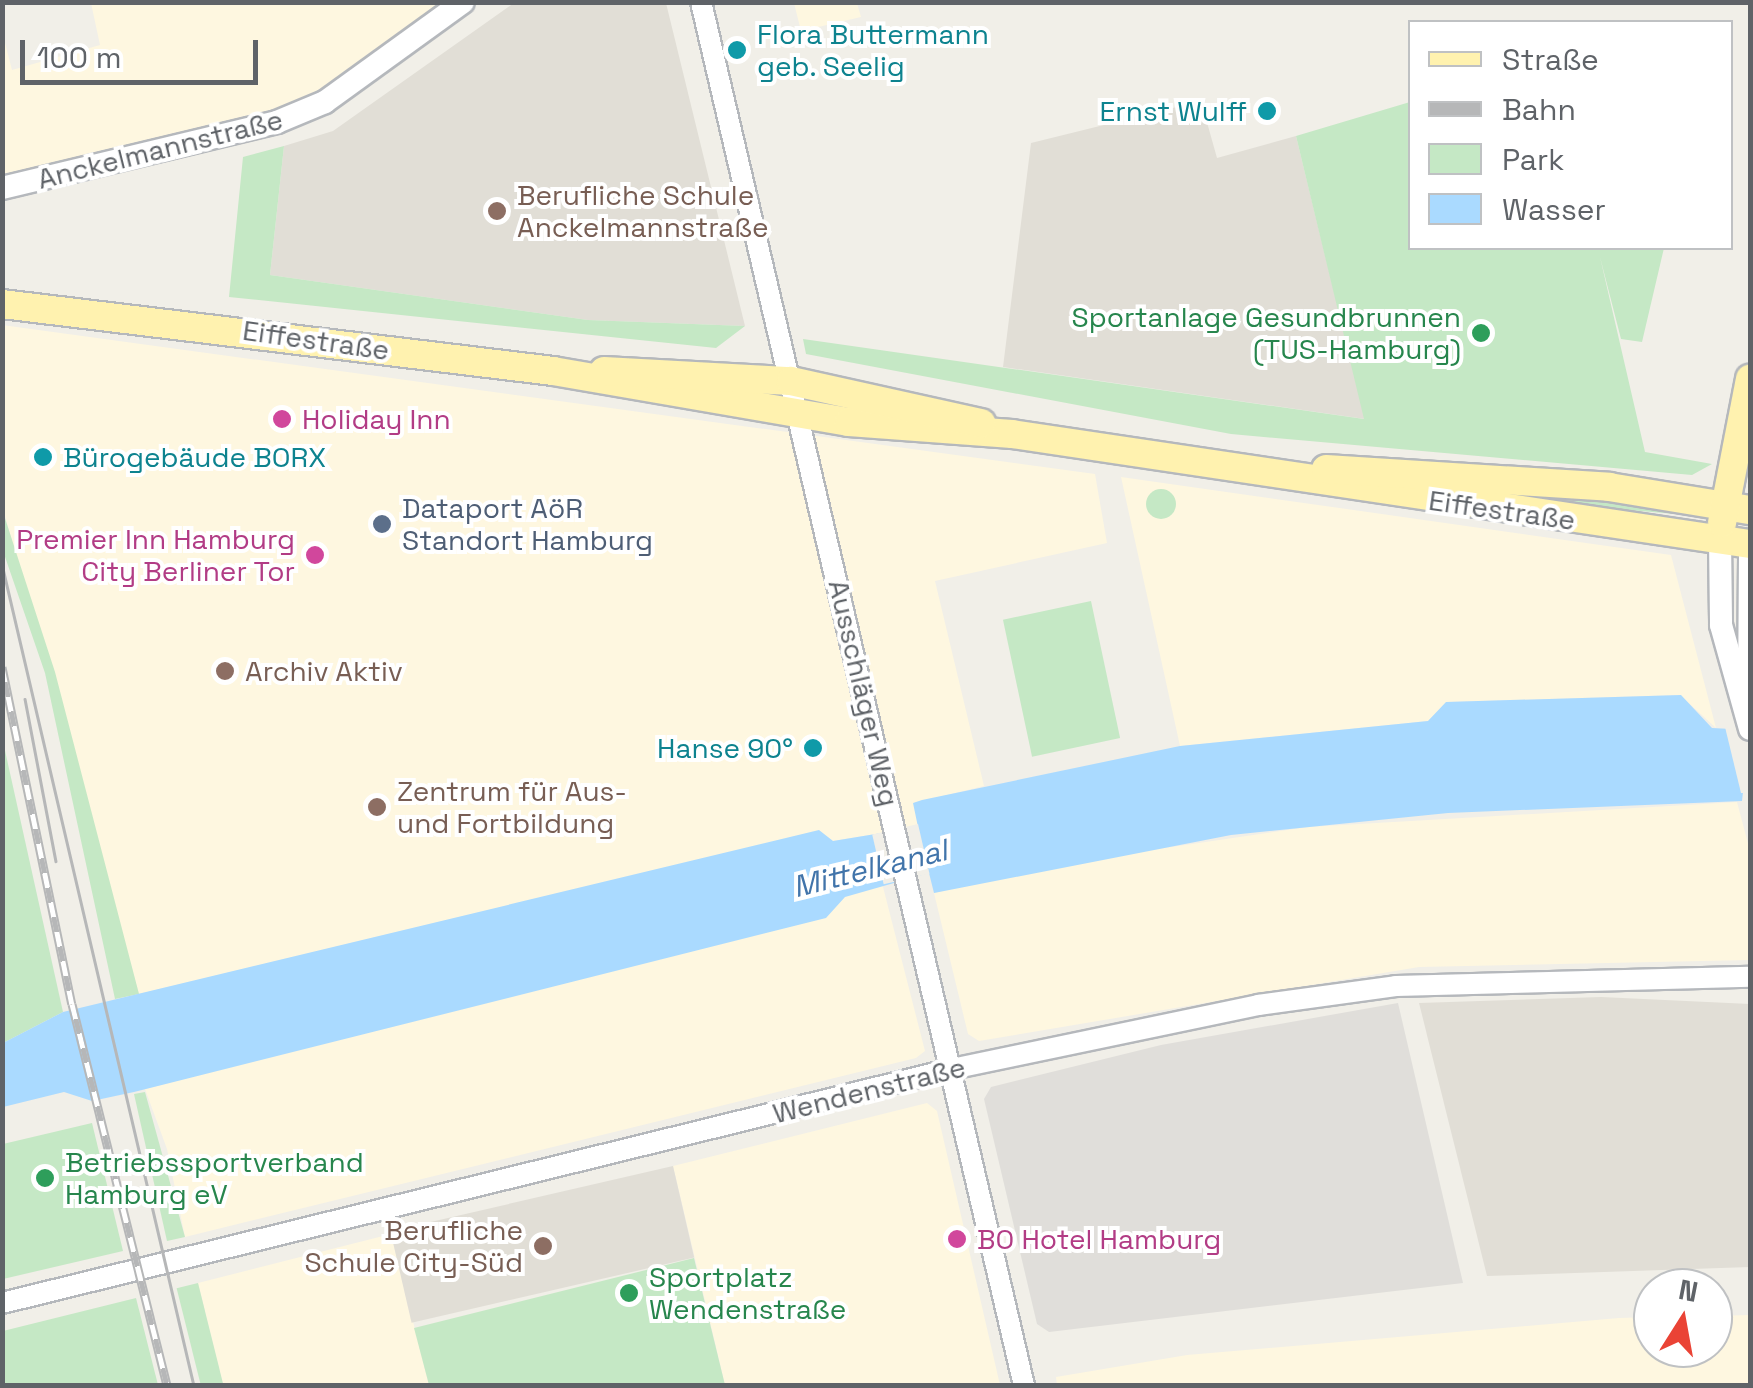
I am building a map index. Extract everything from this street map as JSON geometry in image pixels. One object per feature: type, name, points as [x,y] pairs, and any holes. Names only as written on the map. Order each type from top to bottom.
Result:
[{"type":"main road","name":"Anckelmannstraße","points":[[2,188],[294,116],[463,2]]},
{"type":"main road","name":"Eiffestraße","points":[[2,285],[78,308]]},
{"type":"main road","name":"Eiffestraße","points":[[2,304],[78,308],[553,372],[799,414],[1012,434],[1750,545]]},
{"type":"main road","name":"Eiffestraße","points":[[553,372],[790,380],[925,404],[1012,434]]},
{"type":"main road","points":[[1750,379],[1738,507],[1720,539],[1720,625],[1750,728]]},
{"type":"main road","name":"Eiffestraße","points":[[1254,468],[1510,478],[1738,507]]},
{"type":"main road","points":[[1750,545],[1750,728]]},
{"type":"street","name":"Ausschläger Weg","points":[[701,2],[1024,1386]]},
{"type":"street","name":"Wendenstraße","points":[[2,1304],[952,1069],[1258,1004],[1396,986],[1750,977]]},
{"type":"shaded area","points":[[91,3],[447,3],[300,103],[3,180],[2,31],[12,70],[100,45]]},
{"type":"shaded area","name":"Berufliche Schule Anckelmannstraße","points":[[514,3],[666,3],[745,326],[588,320],[270,275],[284,146],[333,131]]},
{"type":"shaded area","points":[[794,3],[857,3],[861,17],[801,31]]},
{"type":"shaded area","points":[[1201,101],[1217,158],[1296,136],[1365,419],[1003,367],[1031,143]]},
{"type":"shaded area","points":[[2,325],[1095,474],[1107,543],[935,581],[984,786],[914,803],[919,827],[833,841],[819,831],[139,994],[3,509]]},
{"type":"shaded area","points":[[1121,477],[1671,555],[1716,728],[1680,695],[1447,702],[1428,721],[1180,746]]},
{"type":"shaded area","points":[[1737,802],[1750,851],[1750,960],[1419,967],[979,1041],[968,1034],[934,893],[1042,866],[1308,827]]},
{"type":"shaded area","points":[[882,883],[925,1051],[916,1058],[185,1237],[167,1149],[145,1089],[568,978]]},
{"type":"shaded area","points":[[1601,997],[1750,1004],[1750,1267],[1633,1268],[1487,1276],[1419,1003]]},
{"type":"shaded area","points":[[1398,1003],[1463,1283],[1049,1332],[1037,1324],[984,1099],[991,1087],[1161,1045]]},
{"type":"shaded area","points":[[927,1103],[937,1111],[1000,1385],[725,1385],[673,1166]]},
{"type":"shaded area","name":"Berufliche Schule City-Süd","points":[[673,1166],[694,1258],[412,1323],[390,1231]]},
{"type":"shaded area","points":[[391,1234],[429,1385],[223,1385],[198,1283]]},
{"type":"shaded area","points":[[1733,1315],[1750,1315],[1750,1385],[1057,1386],[1056,1377],[1187,1355],[1633,1318],[1633,1368],[1733,1368]]},
{"type":"green space","name":"Sportanlage Gesundbrunnen (TUS-Hamburg)","points":[[1408,103],[1408,250],[1664,250],[1642,342],[1621,339],[1600,257],[1645,452],[1712,464],[1692,475],[1231,434],[806,354],[803,339],[1364,419],[1296,136]]},
{"type":"green space","points":[[284,146],[270,275],[588,320],[745,326],[716,348],[229,297],[243,157]]},
{"type":"green space","points":[[1469,487],[1673,505],[1672,514],[1468,496]]},
{"type":"green space","points":[[1161,489],[1172,493],[1176,504],[1172,515],[1161,519],[1150,515],[1146,504],[1150,493]]},
{"type":"green space","points":[[2,509],[55,672],[139,994],[115,999],[45,673],[3,551]]},
{"type":"green space","points":[[1091,601],[1120,738],[1032,757],[1003,620]]},
{"type":"green space","points":[[2,737],[63,1012],[3,1043],[2,1043]]},
{"type":"green space","points":[[145,1092],[185,1237],[167,1241],[134,1094]]},
{"type":"green space","name":"Betriebssportverband Hamburg eV","points":[[92,1123],[123,1251],[3,1279],[3,1144]]},
{"type":"green space","name":"Sportplatz Wendenstraße","points":[[694,1258],[725,1385],[429,1385],[414,1328]]},
{"type":"green space","points":[[198,1283],[223,1385],[201,1386],[177,1288]]},
{"type":"green space","points":[[136,1298],[158,1385],[3,1385],[3,1331]]},
{"type":"water","name":"Mittelkanal","points":[[1681,695],[1712,728],[1750,730],[1742,801],[1448,813],[1231,835],[934,893],[929,873],[845,897],[826,918],[134,1092],[92,1101],[64,1092],[3,1107],[3,1043],[63,1012],[819,830],[833,841],[918,827],[913,803],[922,800],[1180,746],[1428,721],[1446,702]]},
{"type":"pier","points":[[1725,727],[1750,728],[1745,793],[1741,793]]},
{"type":"pier","points":[[918,824],[929,874],[884,884],[872,835]]},
{"type":"tram line","points":[[2,564],[194,1386]]},
{"type":"tram line","points":[[25,699],[56,861]]},
{"type":"railway","points":[[2,667],[72,1004],[167,1386]]},
{"type":"place","name":"Flora Buttermann geb. Seelig","points":[[737,50]]},
{"type":"place","name":"Ernst Wulff","points":[[1267,111]]},
{"type":"place","name":"Berufliche Schule Anckelmannstraße","points":[[497,211]]},
{"type":"place","name":"Sportanlage Gesundbrunnen (TUS-Hamburg)","points":[[1481,333]]},
{"type":"place","name":"Holiday Inn","points":[[282,419]]},
{"type":"place","name":"Bürogebäude BORX","points":[[43,457]]},
{"type":"place","name":"Dataport AöR Standort Hamburg","points":[[382,524]]},
{"type":"place","name":"Premier Inn Hamburg City Berliner Tor","points":[[315,555]]},
{"type":"place","name":"Archiv Aktiv","points":[[225,671]]},
{"type":"place","name":"Hanse 90°","points":[[813,748]]},
{"type":"place","name":"Zentrum für Aus- und Fortbildung","points":[[377,807]]},
{"type":"place","name":"Betriebssportverband Hamburg eV","points":[[45,1178]]},
{"type":"place","name":"BO Hotel Hamburg","points":[[957,1239]]},
{"type":"place","name":"Berufliche Schule City-Süd","points":[[543,1246]]},
{"type":"place","name":"Sportplatz Wendenstraße","points":[[629,1293]]}]
